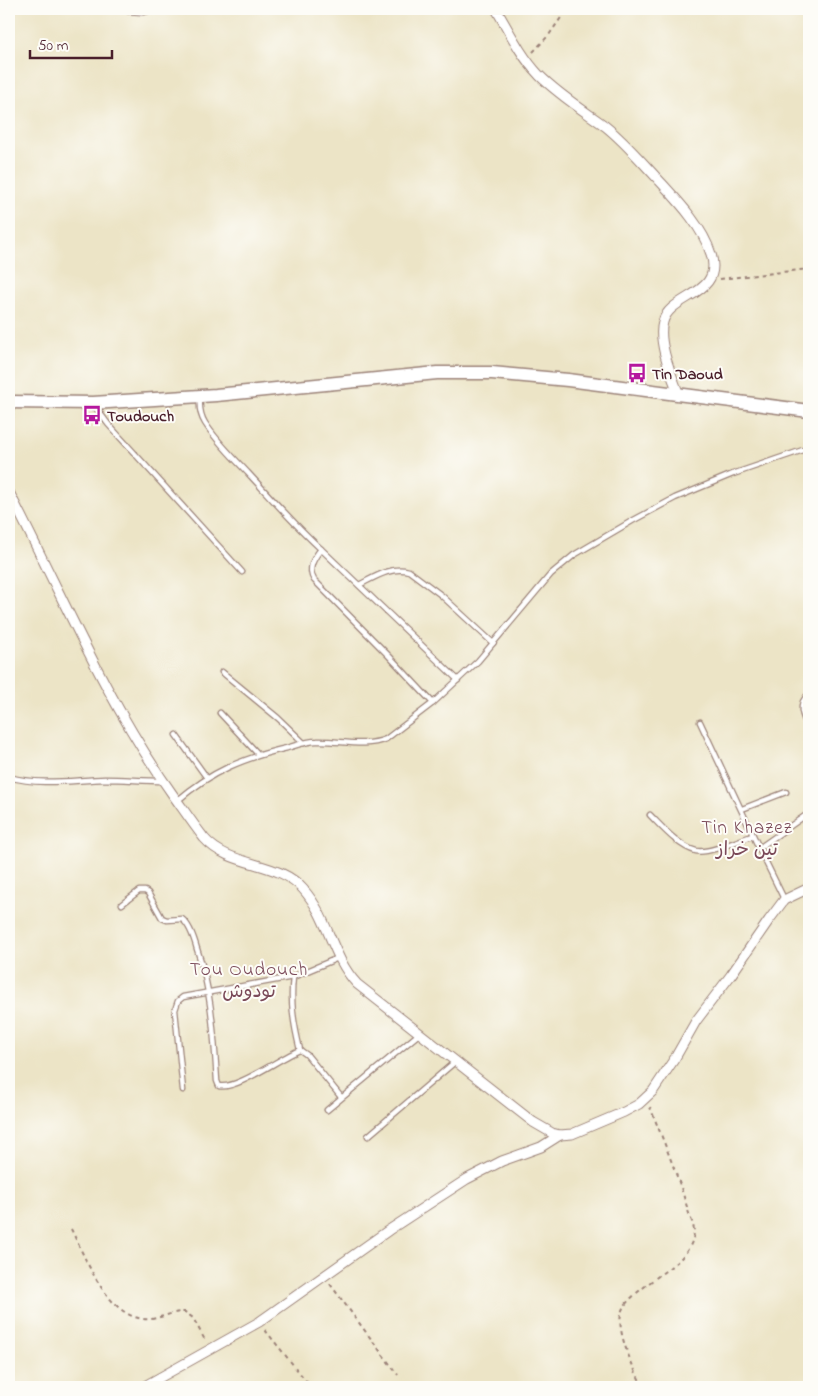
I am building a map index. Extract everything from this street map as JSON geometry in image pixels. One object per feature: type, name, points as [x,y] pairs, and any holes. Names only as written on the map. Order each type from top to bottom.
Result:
[{"type":"main road","points":[[9,402],[93,403],[216,395],[437,373],[485,372],[568,380],[809,411]]},
{"type":"street","points":[[128,9],[147,9]]},
{"type":"street","points":[[496,9],[532,68],[549,84],[606,127],[629,148],[669,191],[697,227],[708,247],[713,262],[710,279],[688,298],[670,310],[664,317],[662,324],[663,342],[679,395]]},
{"type":"street","points":[[9,492],[102,679],[141,748],[204,838],[222,853],[278,873],[302,887],[316,906],[338,958],[357,984],[533,1122],[552,1133],[560,1135],[572,1134],[605,1121],[639,1104],[665,1075],[696,1021],[784,900],[809,888]]},
{"type":"street","points":[[143,1387],[259,1322],[389,1230],[467,1179],[502,1162],[542,1147],[560,1135]]},
{"type":"lane","points":[[201,395],[199,403],[201,414],[210,430],[271,500],[293,524],[360,585],[458,680]]},
{"type":"lane","points":[[93,403],[108,424],[242,572]]},
{"type":"lane","points":[[177,801],[222,769],[258,754],[304,743],[335,740],[361,744],[377,743],[397,732],[458,680],[493,643],[551,574],[574,555],[675,498],[732,474],[809,448]]},
{"type":"lane","points":[[321,549],[314,558],[311,576],[433,703]]},
{"type":"lane","points":[[360,585],[390,571],[403,569],[409,571],[441,595],[493,643]]},
{"type":"lane","points":[[222,672],[278,718],[304,743]]},
{"type":"lane","points":[[809,694],[801,707],[802,714],[809,728]]},
{"type":"lane","points":[[220,713],[258,754]]},
{"type":"lane","points":[[700,722],[742,809],[752,836],[784,900]]},
{"type":"lane","points":[[176,735],[207,778]]},
{"type":"lane","points":[[9,777],[38,783],[104,780],[163,781]]},
{"type":"lane","points":[[742,809],[786,792]]},
{"type":"lane","points":[[759,848],[809,813]]},
{"type":"lane","points":[[650,815],[679,842],[695,851],[710,850],[752,836]]},
{"type":"lane","points":[[122,904],[144,890],[148,893],[162,918],[167,920],[180,918],[188,926],[203,964],[209,992],[219,1086],[224,1087],[246,1079],[300,1050]]},
{"type":"lane","points":[[183,1090],[176,1007],[178,1000],[183,997],[209,992],[294,978],[338,958]]},
{"type":"lane","points":[[294,978],[292,1013],[300,1050],[307,1055],[341,1097]]},
{"type":"lane","points":[[327,1110],[420,1033]]},
{"type":"lane","points":[[368,1136],[456,1061]]},
{"type":"path","points":[[527,59],[549,35],[567,9]]},
{"type":"path","points":[[710,279],[809,268]]},
{"type":"path","points":[[644,1387],[623,1338],[621,1317],[623,1310],[644,1288],[684,1256],[690,1246],[694,1233],[684,1198],[646,1097]]},
{"type":"path","points":[[71,1229],[102,1288],[116,1307],[128,1315],[143,1320],[150,1320],[182,1311],[187,1312],[198,1324],[210,1351]]},
{"type":"path","points":[[324,1276],[398,1376]]},
{"type":"path","points":[[259,1322],[311,1387]]},
{"type":"place","name":"Tin Daoud","points":[[637,373]]},
{"type":"place","name":"Toudouch","points":[[92,415]]},
{"type":"district","name":"Tin Khazez تين خراز","points":[[747,837]]},
{"type":"district","name":"Tou Oudouch تودوش","points":[[249,979]]}]
